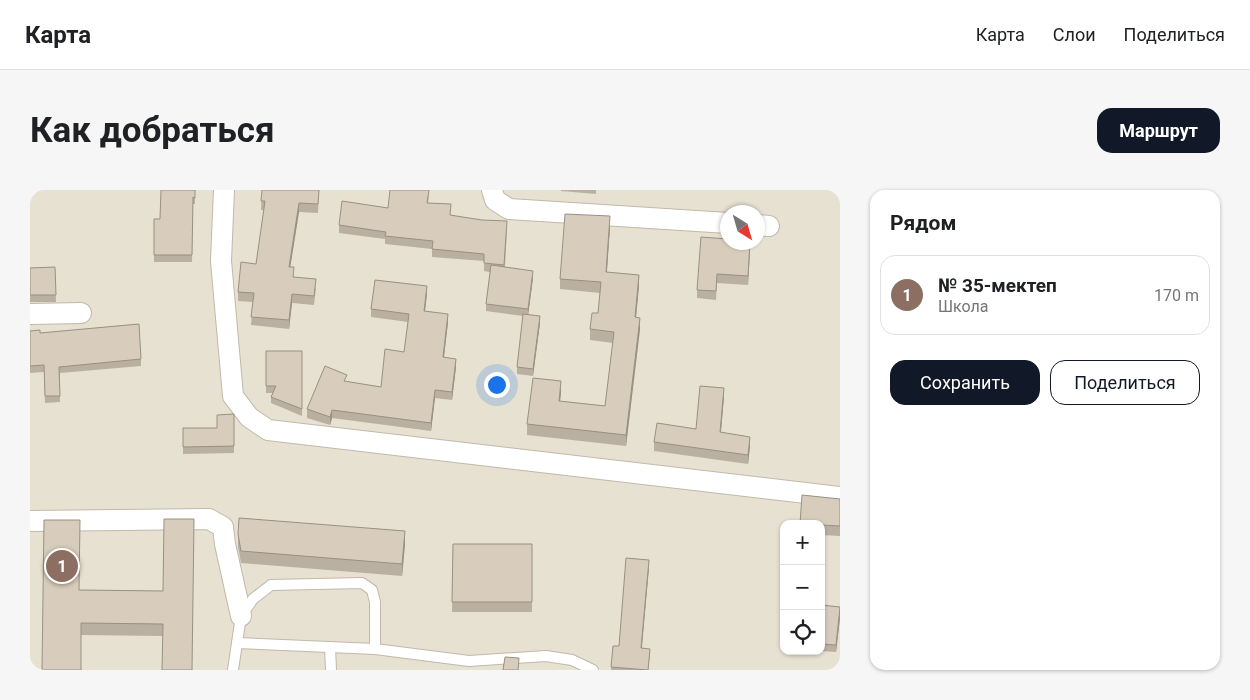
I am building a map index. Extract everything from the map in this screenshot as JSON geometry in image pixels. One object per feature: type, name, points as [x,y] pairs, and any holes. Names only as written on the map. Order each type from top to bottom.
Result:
[{"type":"street","points":[[224,190],[221,261],[233,396],[249,417],[268,430],[840,497]]},
{"type":"street","points":[[492,190],[495,200],[509,209],[720,222]]},
{"type":"street","points":[[30,314],[81,312]]},
{"type":"street","points":[[30,521],[209,519],[223,527],[241,616]]},
{"type":"lane","points":[[233,670],[241,616],[254,599],[271,585],[362,583],[372,590],[375,602],[375,649]]},
{"type":"lane","points":[[237,643],[375,649],[469,665],[546,656],[572,660],[593,670]]},
{"type":"lane","points":[[330,647],[331,670]]},
{"type":"shaded area","points":[[30,190],[840,190],[840,670],[30,670]]},
{"type":"building","points":[[161,190],[195,190],[195,198],[193,197],[192,255],[154,255],[154,219],[160,219]]},
{"type":"building","points":[[262,190],[319,190],[318,204],[299,203],[289,267],[294,267],[293,277],[316,279],[314,296],[292,294],[289,320],[251,317],[254,293],[238,292],[241,262],[256,264],[265,201],[261,201]]},
{"type":"building","points":[[390,190],[429,190],[427,203],[451,204],[450,215],[482,220],[507,221],[504,265],[484,263],[484,254],[432,249],[433,241],[385,236],[386,232],[339,225],[342,201],[388,208]]},
{"type":"building","points":[[565,214],[610,216],[606,272],[639,275],[635,317],[640,318],[626,435],[527,424],[533,378],[561,381],[559,401],[605,406],[614,332],[590,329],[592,313],[598,313],[601,282],[560,279]]},
{"type":"building","points":[[701,237],[720,238],[720,250],[750,250],[748,276],[717,274],[716,291],[697,290]]},
{"type":"building","points":[[491,265],[533,271],[528,309],[486,304]]},
{"type":"building","points":[[55,267],[56,295],[30,295],[30,268]]},
{"type":"building","points":[[375,280],[427,286],[424,311],[448,314],[443,357],[456,359],[452,392],[435,390],[431,423],[332,410],[330,417],[307,409],[325,366],[347,375],[344,381],[381,387],[385,349],[404,352],[409,314],[371,309]]},
{"type":"building","points":[[523,314],[540,316],[533,369],[517,367]]},
{"type":"building","points":[[139,324],[141,359],[59,367],[60,396],[45,396],[44,365],[30,366],[30,331],[40,330],[40,333]]},
{"type":"building","points":[[266,351],[302,351],[302,409],[271,397],[276,386],[266,386]]},
{"type":"building","points":[[700,386],[724,388],[720,432],[750,437],[748,455],[654,442],[657,423],[696,429]]},
{"type":"building","points":[[234,414],[234,446],[183,447],[183,428],[217,428],[217,415]]},
{"type":"building","points":[[802,495],[840,499],[840,526],[825,525],[825,520],[800,520]]},
{"type":"building","points":[[239,518],[405,531],[402,564],[241,551],[238,534]]},
{"type":"building","points":[[164,519],[194,519],[192,670],[162,670],[163,624],[81,623],[81,670],[42,670],[44,520],[80,520],[79,590],[163,591]]},
{"type":"building","points":[[453,544],[532,544],[532,602],[452,602]]},
{"type":"building","points":[[626,558],[649,560],[641,648],[650,649],[648,670],[611,667],[613,646],[619,646]]},
{"type":"building","points":[[825,605],[840,607],[836,645],[825,644]]},
{"type":"building","points":[[505,657],[519,658],[518,670],[503,670]]},
{"type":"place","name":"№ 35-мектеп","points":[[62,566]]}]
